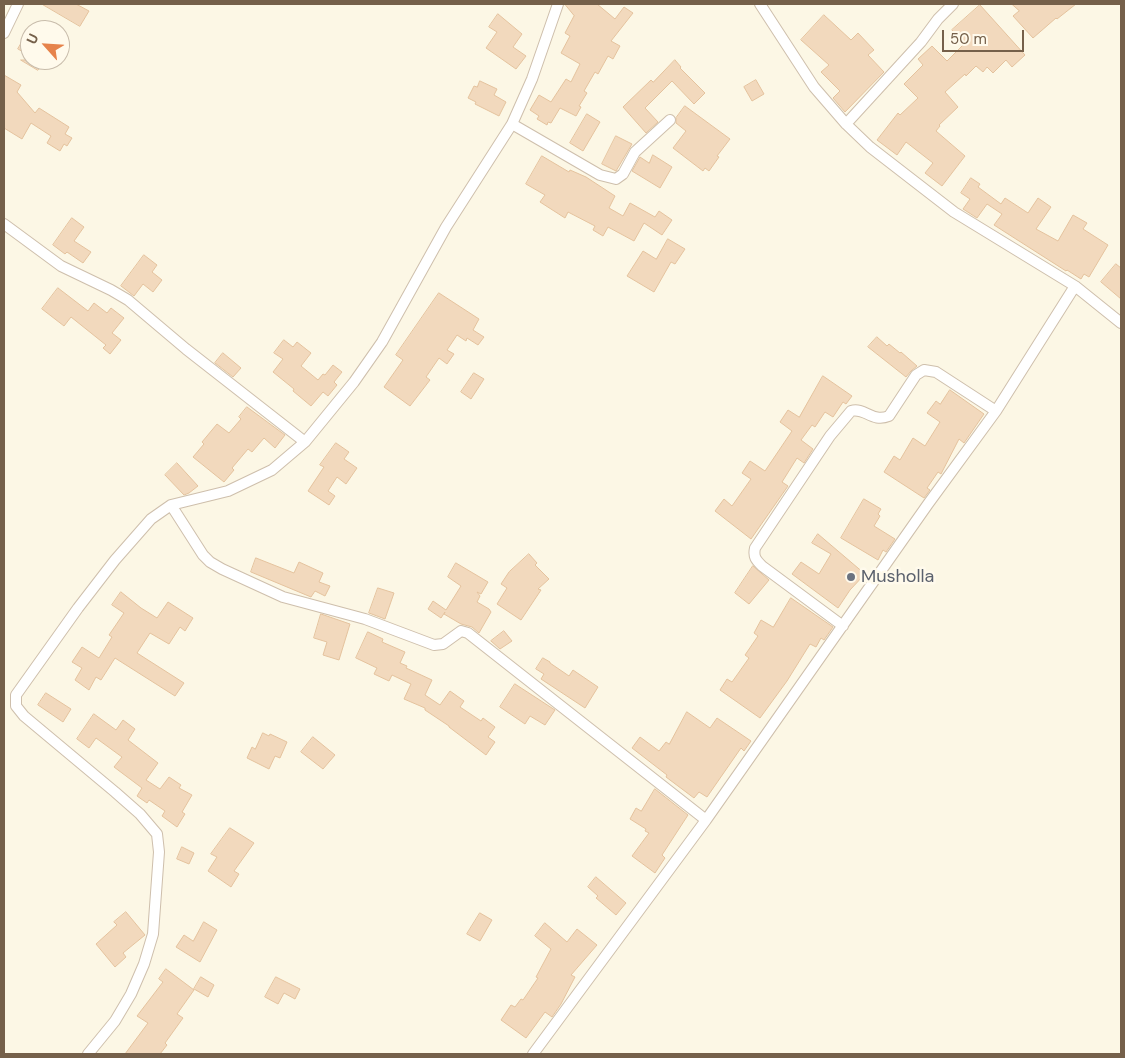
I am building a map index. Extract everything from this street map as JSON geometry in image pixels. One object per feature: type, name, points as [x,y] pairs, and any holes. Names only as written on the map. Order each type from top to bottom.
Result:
[{"type":"street","points":[[4,34],[18,4]]},
{"type":"street","points":[[88,1054],[115,1021],[131,994],[144,964],[153,934],[159,852],[157,834],[140,814],[24,716],[16,706],[15,699],[20,688],[72,616],[115,560],[151,519],[171,505],[228,491],[272,470],[305,442],[368,364],[414,287],[446,227],[512,124],[532,79],[558,4]]},
{"type":"street","points":[[760,4],[814,87],[846,124],[870,147],[954,212],[1075,286],[1121,323]]},
{"type":"street","points":[[846,124],[953,4]]},
{"type":"street","points":[[512,124],[600,175],[616,179],[623,174],[635,152],[670,120]]},
{"type":"street","points":[[4,224],[61,266],[128,300],[186,349],[305,442]]},
{"type":"street","points":[[533,1054],[706,820],[996,411],[1075,286]]},
{"type":"street","points":[[843,626],[754,559],[755,548],[830,436],[851,411],[859,410],[877,419],[889,416],[916,375],[924,370],[936,372],[996,411]]},
{"type":"street","points":[[171,505],[204,556],[210,562],[222,570],[260,587],[284,597],[365,619],[434,645],[443,644],[461,631],[468,633],[706,820]]},
{"type":"building","points":[[42,4],[76,4],[89,11],[80,26]]},
{"type":"building","points":[[565,4],[597,4],[615,19],[624,7],[633,13],[611,41],[620,46],[613,59],[608,56],[598,74],[595,72],[584,91],[587,93],[579,106],[581,107],[576,116],[560,108],[551,123],[548,122],[547,125],[537,119],[539,116],[530,110],[539,95],[551,102],[566,79],[571,82],[580,64],[561,53],[570,36],[565,33],[574,16]]},
{"type":"building","points":[[1012,4],[1076,4],[1033,38],[1013,16],[1019,11]]},
{"type":"building","points":[[980,5],[1025,55],[1012,67],[1006,60],[993,73],[987,67],[983,72],[976,66],[945,92],[958,107],[939,125],[936,131],[965,156],[942,186],[925,173],[933,163],[906,142],[897,155],[877,140],[898,113],[900,115],[918,98],[904,84],[923,65],[918,59],[932,46],[947,61],[964,44],[952,30]]},
{"type":"building","points":[[498,14],[522,34],[513,47],[526,56],[516,69],[486,48],[497,32],[489,27]]},
{"type":"building","points":[[824,15],[851,40],[858,33],[874,50],[868,55],[884,72],[845,112],[833,98],[840,91],[821,72],[829,65],[801,40]]},
{"type":"building","points":[[675,60],[680,68],[705,93],[694,104],[672,81],[645,108],[658,122],[646,133],[623,107],[651,80],[653,82]]},
{"type":"building","points":[[4,75],[21,85],[17,92],[35,113],[39,108],[69,127],[65,134],[72,138],[67,146],[64,144],[60,151],[47,143],[51,136],[31,123],[22,139],[4,128]]},
{"type":"building","points":[[756,80],[764,94],[752,101],[744,87]]},
{"type":"building","points":[[480,81],[497,89],[494,95],[506,102],[499,116],[475,104],[476,102],[468,98],[474,86],[477,87]]},
{"type":"building","points":[[685,106],[730,139],[717,156],[719,157],[709,171],[705,168],[703,171],[673,148],[686,131],[676,123],[676,118]]},
{"type":"building","points":[[587,114],[600,122],[583,151],[570,143]]},
{"type":"building","points":[[616,136],[632,144],[616,171],[602,164]]},
{"type":"building","points":[[653,155],[672,167],[660,188],[632,171],[640,157],[649,163]]},
{"type":"building","points":[[542,156],[569,172],[570,170],[586,177],[615,196],[609,208],[623,216],[630,203],[655,217],[659,211],[672,220],[662,235],[644,223],[634,241],[608,227],[603,236],[593,230],[595,226],[568,212],[565,218],[540,202],[545,195],[526,184]]},
{"type":"building","points":[[971,178],[980,184],[978,187],[1001,204],[1005,198],[1028,213],[1038,198],[1051,207],[1036,229],[1058,241],[1073,215],[1087,223],[1083,229],[1108,245],[1089,277],[1084,274],[1081,279],[1066,271],[994,225],[1002,214],[987,204],[977,218],[963,209],[970,199],[961,193]]},
{"type":"building","points":[[72,218],[84,227],[74,241],[91,252],[83,263],[67,252],[65,254],[53,245]]},
{"type":"building","points":[[668,239],[685,249],[675,264],[671,262],[654,292],[627,276],[643,251],[656,259]]},
{"type":"building","points":[[144,255],[157,265],[152,272],[162,280],[153,292],[143,284],[134,296],[121,286]]},
{"type":"building","points":[[1116,264],[1121,268],[1121,299],[1101,282]]},
{"type":"building","points":[[58,288],[88,311],[94,303],[107,313],[111,308],[124,318],[112,333],[121,340],[110,354],[103,348],[106,345],[71,317],[64,326],[42,309]]},
{"type":"building","points":[[439,293],[479,319],[473,330],[484,337],[478,345],[467,338],[466,341],[457,335],[447,350],[454,354],[447,364],[439,358],[426,377],[430,380],[410,406],[384,387],[403,360],[396,355]]},
{"type":"building","points":[[877,337],[887,346],[889,344],[901,352],[917,366],[906,377],[868,347]]},
{"type":"building","points":[[284,340],[293,347],[297,342],[311,353],[301,366],[318,380],[333,365],[342,372],[334,382],[337,385],[328,396],[323,392],[311,406],[273,372],[283,359],[274,353]]},
{"type":"building","points":[[223,353],[241,368],[233,377],[215,363]]},
{"type":"building","points":[[474,373],[484,379],[471,399],[461,392]]},
{"type":"building","points":[[823,376],[852,396],[846,404],[843,402],[833,417],[825,412],[815,427],[812,425],[801,440],[813,449],[804,463],[797,458],[782,482],[788,486],[751,539],[715,511],[724,499],[732,506],[751,479],[742,473],[750,461],[765,471],[792,431],[780,422],[788,410],[799,417]]},
{"type":"building","points":[[950,390],[984,414],[964,443],[959,439],[941,474],[938,472],[927,488],[930,490],[924,498],[884,472],[894,456],[900,460],[913,438],[925,446],[940,422],[927,413],[936,401],[940,404]]},
{"type":"building","points":[[247,407],[285,435],[275,448],[264,438],[252,452],[248,449],[232,468],[234,470],[224,482],[193,457],[204,444],[202,442],[217,424],[229,433],[241,419],[239,417]]},
{"type":"building","points":[[336,443],[349,452],[344,459],[357,468],[346,484],[337,477],[328,491],[335,496],[329,505],[308,491],[324,467],[320,465]]},
{"type":"building","points":[[177,463],[198,486],[184,495],[165,475]]},
{"type":"building","points":[[864,499],[881,509],[878,514],[880,516],[874,526],[895,539],[886,552],[883,550],[878,560],[841,538]]},
{"type":"building","points":[[818,534],[865,574],[850,590],[838,608],[792,574],[801,562],[819,574],[831,554],[812,543]]},
{"type":"building","points":[[529,554],[537,563],[535,565],[549,579],[538,589],[541,590],[521,620],[497,604],[507,588],[501,584],[509,572]]},
{"type":"building","points":[[256,558],[294,573],[299,562],[323,573],[319,582],[330,586],[325,596],[315,591],[311,597],[251,572]]},
{"type":"building","points":[[456,563],[488,582],[481,594],[477,592],[480,596],[477,602],[491,612],[479,633],[472,627],[461,624],[444,614],[445,612],[441,618],[428,609],[433,601],[446,610],[461,586],[448,577]]},
{"type":"building","points":[[753,566],[769,580],[749,604],[735,593]]},
{"type":"building","points":[[378,588],[394,593],[385,619],[369,613]]},
{"type":"building","points":[[121,592],[157,618],[168,602],[193,618],[185,631],[180,627],[169,644],[150,633],[137,653],[184,683],[175,696],[115,658],[101,680],[96,677],[89,690],[75,680],[82,668],[72,662],[82,647],[99,658],[112,637],[109,635],[124,613],[112,605]]},
{"type":"building","points":[[791,598],[833,627],[824,640],[821,638],[816,647],[810,644],[787,681],[760,718],[720,690],[727,679],[732,682],[749,658],[745,655],[758,636],[754,633],[761,620],[773,627]]},
{"type":"building","points":[[321,614],[350,624],[339,660],[323,655],[327,642],[314,638]]},
{"type":"building","points":[[504,631],[512,641],[500,649],[491,641]]},
{"type":"building","points":[[368,632],[383,639],[382,642],[405,652],[400,663],[407,666],[406,668],[432,680],[425,695],[440,705],[450,691],[464,701],[460,707],[481,721],[483,718],[495,727],[488,737],[495,742],[486,755],[425,710],[425,708],[404,699],[411,684],[392,675],[389,681],[374,674],[377,668],[356,658]]},
{"type":"building","points":[[543,658],[569,676],[573,670],[598,687],[585,708],[541,679],[544,674],[536,669]]},
{"type":"building","points":[[515,684],[555,710],[545,725],[530,716],[525,724],[500,707]]},
{"type":"building","points":[[46,693],[71,709],[63,722],[38,705]]},
{"type":"building","points":[[687,712],[710,728],[717,718],[751,741],[744,751],[741,748],[707,797],[699,792],[694,798],[632,748],[640,737],[659,751],[666,742],[669,744]]},
{"type":"building","points":[[94,714],[116,730],[123,720],[135,729],[128,740],[158,763],[146,780],[160,789],[169,777],[181,785],[179,788],[192,795],[182,812],[185,814],[177,827],[162,816],[165,811],[149,800],[147,803],[137,796],[142,788],[114,767],[122,757],[96,738],[89,748],[77,739]]},
{"type":"building","points":[[263,733],[269,736],[270,734],[287,742],[280,758],[275,756],[269,769],[247,758],[252,747],[255,749]]},
{"type":"building","points":[[313,737],[335,755],[323,769],[301,752]]},
{"type":"building","points":[[655,789],[688,815],[662,855],[665,858],[655,873],[632,856],[649,833],[630,819],[636,808],[641,811]]},
{"type":"building","points":[[230,828],[254,843],[234,871],[239,874],[231,887],[208,871],[217,857],[211,854]]},
{"type":"building","points":[[182,847],[194,853],[189,864],[177,859]]},
{"type":"building","points":[[596,877],[626,903],[616,915],[596,898],[598,896],[588,887]]},
{"type":"building","points":[[126,912],[145,935],[123,953],[126,957],[115,967],[96,944],[117,925],[114,922]]},
{"type":"building","points":[[480,913],[492,920],[480,941],[467,934]]},
{"type":"building","points":[[204,922],[217,930],[200,962],[176,947],[184,935],[193,941]]},
{"type":"building","points":[[545,923],[567,942],[577,929],[597,945],[571,975],[575,977],[552,1017],[545,1012],[526,1038],[501,1020],[511,1005],[515,1007],[521,999],[523,1000],[538,978],[536,977],[551,949],[535,936]]},
{"type":"building","points":[[166,969],[194,990],[177,1014],[183,1018],[165,1043],[167,1045],[160,1054],[125,1054],[148,1023],[137,1016],[163,982],[159,979]]},
{"type":"building","points":[[201,977],[214,985],[208,997],[194,989]]},
{"type":"building","points":[[276,977],[300,989],[295,999],[284,993],[278,1004],[265,997]]},
{"type":"place","name":"Musholla","points":[[851,577]]}]
